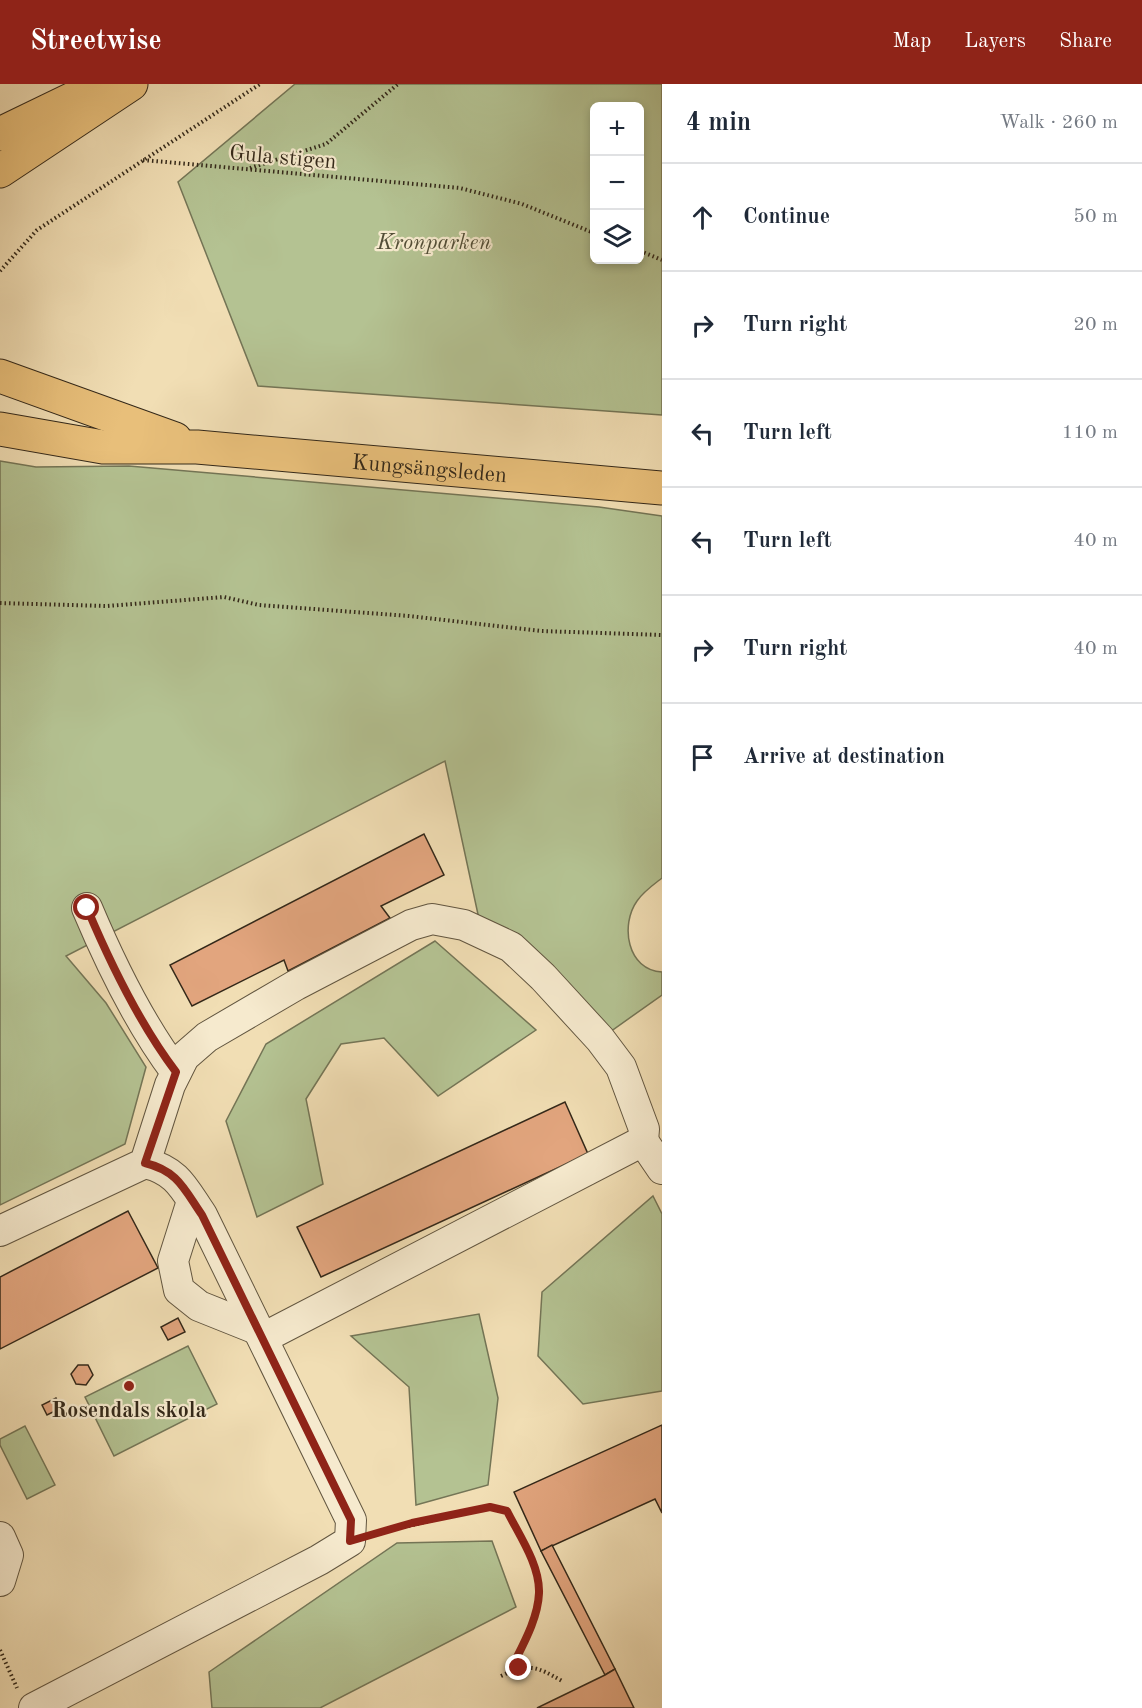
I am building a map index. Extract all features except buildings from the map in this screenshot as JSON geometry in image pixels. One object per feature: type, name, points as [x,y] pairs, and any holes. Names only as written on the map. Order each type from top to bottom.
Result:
[{"type":"main road","points":[[0,134],[103,84]]},
{"type":"main road","points":[[0,171],[131,84]]},
{"type":"main road","name":"Kungsängsleden","points":[[0,376],[197,447]]},
{"type":"main road","name":"Kungsängsleden","points":[[0,429],[104,447],[197,447],[662,488]]},
{"type":"lane","points":[[87,908],[107,957],[147,1030],[176,1072]]},
{"type":"lane","points":[[145,1163],[176,1072],[184,1057],[207,1037],[296,985],[411,925],[432,919],[464,925],[511,947],[543,977],[600,1039],[621,1067],[650,1129],[662,1169]]},
{"type":"lane","points":[[261,1334],[650,1129]]},
{"type":"lane","points":[[0,1231],[145,1163],[164,1168],[180,1182],[192,1201],[261,1334],[351,1520],[350,1541],[319,1560],[28,1702]]},
{"type":"lane","points":[[192,1201],[173,1261],[179,1290],[199,1306],[261,1334]]},
{"type":"lane","points":[[0,1537],[8,1555],[0,1581]]},
{"type":"path","points":[[0,271],[37,230],[260,84]]},
{"type":"path","points":[[247,169],[326,144],[398,84]]},
{"type":"path","name":"Gula stigen","points":[[143,160],[460,188],[522,204],[590,231]]},
{"type":"path","points":[[644,253],[662,260]]},
{"type":"path","points":[[0,603],[107,606],[224,597],[259,605],[409,616],[541,631],[662,635]]},
{"type":"path","points":[[350,1541],[412,1523],[490,1507],[507,1511],[533,1564],[539,1592],[535,1615],[510,1671]]},
{"type":"path","points":[[0,1650],[28,1702]]},
{"type":"path","points":[[501,1676],[510,1671],[537,1666],[562,1681]]},
{"type":"green space","name":"Kronparken","points":[[295,84],[662,84],[662,415],[258,386],[178,182]]},
{"type":"green space","points":[[0,461],[36,467],[129,466],[599,507],[662,516],[662,878],[637,901],[632,911],[628,933],[634,955],[650,969],[662,972],[662,995],[600,1039],[482,933],[445,761],[66,956],[106,1003],[146,1067],[125,1144],[0,1205]]},
{"type":"green space","points":[[435,941],[536,1030],[438,1096],[384,1038],[341,1044],[306,1099],[323,1184],[257,1217],[226,1121],[266,1044]]},
{"type":"green space","points":[[653,1196],[662,1214],[662,1391],[583,1404],[538,1356],[542,1292]]},
{"type":"green space","points":[[479,1314],[498,1398],[488,1485],[416,1505],[409,1387],[351,1336]]},
{"type":"green space","points":[[188,1346],[217,1404],[114,1456],[85,1397]]},
{"type":"green space","points":[[25,1426],[55,1485],[27,1499],[0,1445],[0,1439]]},
{"type":"green space","points":[[492,1541],[516,1607],[320,1708],[212,1708],[209,1672],[397,1543]]},
{"type":"place","name":"Rosendals skola","points":[[129,1386]]},
{"type":"route","points":[[87,908],[107,957],[147,1030],[176,1072],[145,1163],[164,1168],[180,1182],[202,1215],[351,1520],[350,1541],[412,1523],[490,1507],[507,1511],[533,1564],[539,1592],[535,1615],[510,1671],[519,1668]]}]
